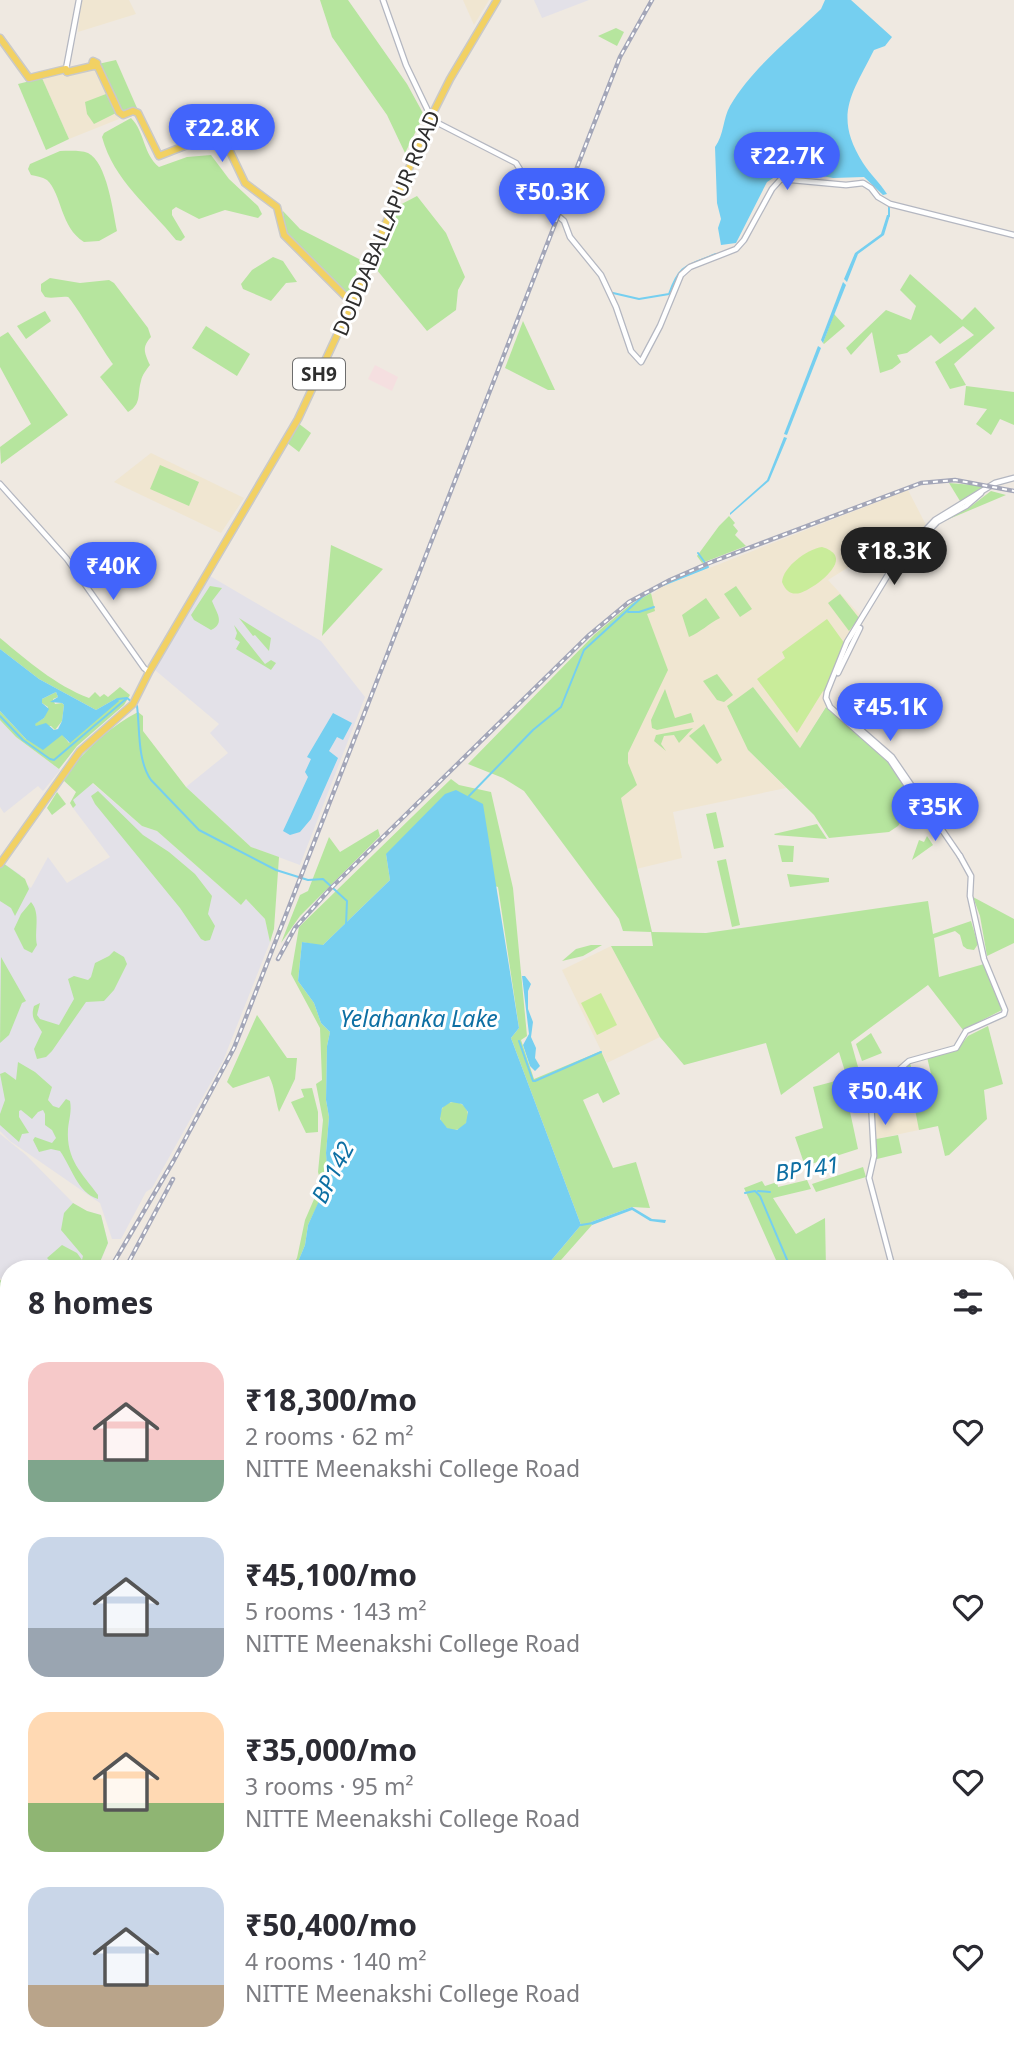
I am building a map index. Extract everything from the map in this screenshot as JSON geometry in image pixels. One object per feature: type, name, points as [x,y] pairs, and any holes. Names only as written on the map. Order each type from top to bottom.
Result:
[{"type":"main road","name":"DODDABALLAPUR ROAD","points":[[0,856],[69,760],[125,707],[294,418],[350,302],[450,71],[494,0]]},
{"type":"main road","points":[[0,38],[29,78],[66,70],[72,72],[93,65],[98,67],[119,113],[138,113],[160,157],[210,136],[219,135],[224,139],[245,183],[277,207],[284,235],[350,302]]},
{"type":"main road","name":"DODDABALLAPUR ROAD","points":[[0,864],[72,761],[96,733]]},
{"type":"street","points":[[66,70],[79,0]]},
{"type":"street","points":[[383,0],[405,65],[429,116],[516,163],[538,199],[564,221],[570,237],[601,275],[616,307],[631,351],[641,362],[660,326],[681,275],[690,267],[738,246],[772,189],[781,179],[846,185],[863,183],[890,204],[1014,236]]},
{"type":"street","points":[[891,1260],[869,1178],[874,1156],[871,1101],[875,1091],[906,1062],[956,1048],[965,1033],[1004,1014],[1005,1010],[984,959],[970,896],[971,876],[960,856],[892,757],[831,706],[826,698],[850,641],[897,560],[935,520],[966,504],[998,482],[1014,478]]},
{"type":"street","points":[[0,484],[68,559],[147,671]]},
{"type":"shaded area","points":[[81,0],[129,0],[136,14],[78,32]]},
{"type":"shaded area","points":[[463,0],[489,0],[474,25]]},
{"type":"shaded area","points":[[534,0],[589,0],[542,18]]},
{"type":"shaded area","points":[[95,68],[119,119],[69,139],[42,78]]},
{"type":"shaded area","points":[[375,365],[398,377],[392,391],[368,379]]},
{"type":"shaded area","points":[[151,453],[244,498],[221,533],[114,482]]},
{"type":"shaded area","points":[[908,490],[926,525],[902,550],[893,539],[828,580],[861,616],[847,638],[824,696],[823,699],[828,703],[800,748],[753,687],[748,750],[786,788],[673,812],[682,858],[636,869],[587,651],[661,587]]},
{"type":"shaded area","points":[[210,576],[321,641],[365,697],[300,865],[251,847],[186,787],[228,753],[210,733],[219,724],[155,670]]},
{"type":"shaded area","points":[[0,720],[16,737],[60,770],[43,791],[38,786],[4,813],[0,807]]},
{"type":"shaded area","points":[[92,783],[142,826],[157,831],[241,905],[246,899],[265,919],[270,942],[223,1061],[121,1239],[112,1239],[100,1203],[10,1141],[0,1131],[0,867],[3,863],[21,875],[20,878],[31,888],[48,857],[67,883],[110,857],[73,808],[76,805],[72,800]]},
{"type":"shaded area","points":[[611,946],[660,1037],[607,1063],[562,970]]},
{"type":"shaded area","points":[[931,1090],[938,1126],[876,1139],[874,1102]]},
{"type":"shaded area","points":[[0,1134],[26,1155],[75,1205],[101,1215],[108,1243],[101,1260],[0,1260]]},
{"type":"green space","points":[[320,0],[348,0],[407,84],[424,115],[405,153],[387,115],[332,37]]},
{"type":"green space","points":[[616,28],[624,32],[617,46],[598,36]]},
{"type":"green space","points":[[116,60],[137,108],[124,113],[120,111],[98,64]]},
{"type":"green space","points":[[42,78],[69,139],[46,150],[18,84]]},
{"type":"green space","points":[[106,94],[116,113],[94,124],[87,114],[85,102]]},
{"type":"green space","points":[[131,118],[150,156],[159,167],[187,157],[211,155],[229,179],[258,206],[262,214],[258,218],[225,210],[199,219],[176,207],[172,210],[172,215],[185,237],[181,241],[176,240],[124,180],[102,137],[104,133]]},
{"type":"green space","points":[[60,151],[85,152],[95,158],[108,188],[117,231],[99,241],[84,242],[70,228],[52,186],[47,180],[31,175],[28,169],[30,164]]},
{"type":"green space","points":[[417,196],[446,233],[465,277],[458,290],[456,310],[427,331],[372,264],[394,208]]},
{"type":"green space","points":[[283,211],[300,229],[361,260],[347,299],[285,233]]},
{"type":"green space","points":[[273,257],[283,261],[297,282],[286,283],[271,301],[243,289],[241,284],[252,270]]},
{"type":"green space","points":[[910,274],[962,320],[975,307],[995,328],[954,364],[966,385],[950,389],[935,362],[974,335],[963,326],[940,344],[931,335],[907,353],[897,355],[901,362],[880,373],[872,332],[851,355],[846,348],[886,310],[911,320],[916,306],[900,290]]},
{"type":"green space","points":[[50,278],[80,283],[109,280],[148,328],[151,337],[145,350],[150,365],[142,379],[137,402],[128,412],[100,377],[113,364],[71,300],[68,297],[45,297],[41,291],[41,284]]},
{"type":"green space","points":[[45,311],[51,321],[26,339],[17,326]]},
{"type":"green space","points":[[834,314],[845,326],[824,344],[823,343]]},
{"type":"green space","points":[[523,321],[555,390],[548,390],[505,368]]},
{"type":"green space","points":[[206,326],[250,354],[237,376],[192,348]]},
{"type":"green space","points":[[8,332],[68,415],[1,464],[0,447],[31,424],[0,367],[0,337]]},
{"type":"green space","points":[[966,386],[1014,392],[1014,425],[1000,419],[991,435],[976,424],[987,409],[964,405]]},
{"type":"green space","points":[[298,423],[311,433],[299,452],[286,442]]},
{"type":"green space","points":[[160,465],[199,482],[189,506],[150,489]]},
{"type":"green space","points":[[949,483],[985,486],[960,501]]},
{"type":"green space","points":[[991,491],[1006,495],[942,522],[970,507]]},
{"type":"green space","points":[[729,516],[738,531],[735,535],[746,546],[702,563],[697,556]]},
{"type":"green space","points":[[331,545],[383,569],[322,636]]},
{"type":"green space","points":[[822,547],[835,555],[832,569],[808,589],[798,593],[789,592],[782,582],[787,570],[803,555]]},
{"type":"green space","points":[[210,586],[222,588],[212,601],[219,621],[211,630],[194,620],[191,615]]},
{"type":"green space","points":[[736,586],[752,609],[740,617],[724,594]]},
{"type":"green space","points":[[651,593],[655,611],[647,614],[668,670],[628,753],[628,763],[637,785],[621,798],[652,932],[706,933],[928,901],[933,934],[971,921],[978,944],[974,950],[967,949],[955,931],[934,938],[939,977],[984,964],[1002,1010],[963,1030],[928,985],[851,1042],[860,1074],[847,1078],[839,1052],[781,1095],[766,1043],[684,1065],[660,1037],[611,946],[653,946],[651,932],[623,931],[619,919],[524,791],[503,778],[468,764],[595,634],[631,604]]},
{"type":"green space","points":[[840,594],[859,618],[849,631],[828,603]]},
{"type":"green space","points":[[706,598],[720,618],[689,637],[682,615]]},
{"type":"green space","points":[[239,618],[271,638],[269,651],[253,636]]},
{"type":"green space","points":[[827,619],[845,644],[825,692],[823,691],[797,733],[757,679],[785,658],[782,652]]},
{"type":"green space","points":[[234,625],[265,664],[271,660],[276,663],[271,670],[236,649],[240,642],[235,639],[237,633]]},
{"type":"green space","points":[[0,638],[42,672],[77,693],[89,698],[95,692],[100,697],[104,694],[108,697],[120,687],[130,695],[124,705],[77,746],[59,769],[16,737],[0,720],[0,711],[26,739],[62,734],[69,743],[117,698],[96,710],[39,679],[0,649]]},
{"type":"green space","points":[[717,674],[733,695],[724,702],[717,700],[703,681]]},
{"type":"green space","points":[[753,687],[800,748],[826,707],[887,761],[915,801],[898,826],[889,832],[829,838],[814,815],[748,750],[727,706]]},
{"type":"green space","points":[[665,689],[675,718],[691,713],[694,722],[657,730],[652,728],[651,720]]},
{"type":"green space","points":[[56,692],[58,697],[53,699],[55,704],[64,705],[62,721],[55,730],[51,726],[36,726],[34,724],[44,718],[48,707],[42,703],[42,699]]},
{"type":"green space","points":[[138,712],[143,716],[143,731],[186,787],[251,847],[279,857],[274,929],[270,942],[265,919],[246,899],[241,905],[157,831],[142,826],[93,783],[73,800],[76,805],[73,808],[70,803],[76,792],[62,779],[97,741]]},
{"type":"green space","points":[[704,724],[722,760],[717,764],[689,736]]},
{"type":"green space","points":[[693,728],[679,743],[674,735],[664,736],[661,744],[666,751],[654,741],[656,735]]},
{"type":"green space","points":[[451,779],[459,785],[491,792],[513,888],[527,1036],[521,1040],[534,1079],[601,1051],[620,1094],[603,1103],[598,1093],[583,1100],[613,1168],[636,1162],[650,1208],[632,1207],[591,1222],[592,1225],[561,1260],[552,1260],[581,1225],[511,1038],[519,1028],[498,887],[386,854],[390,880],[322,946],[302,942],[298,981],[314,1003],[321,1023],[330,1032],[327,1046],[326,1100],[329,1117],[326,1153],[329,1181],[308,1225],[305,1245],[299,1260],[296,1260],[305,1220],[321,1183],[318,1172],[323,1120],[316,1084],[322,1080],[320,1028],[291,974],[299,927]]},
{"type":"green space","points":[[98,791],[143,835],[195,874],[212,896],[208,914],[215,926],[210,940],[201,939],[180,908],[95,804],[91,796]]},
{"type":"green space","points":[[57,792],[66,804],[52,815],[47,808]]},
{"type":"green space","points":[[716,812],[724,847],[714,849],[706,814]]},
{"type":"green space","points":[[817,824],[827,839],[774,834]]},
{"type":"green space","points":[[378,829],[380,836],[300,916],[281,943],[300,895],[308,891],[329,837],[340,852]]},
{"type":"green space","points":[[927,836],[933,845],[912,860],[919,840],[924,842]]},
{"type":"green space","points":[[778,845],[794,846],[793,862],[782,862]]},
{"type":"green space","points":[[726,859],[740,925],[732,927],[717,861]]},
{"type":"green space","points":[[3,863],[25,879],[29,889],[15,916],[11,908],[0,901],[0,867]]},
{"type":"green space","points":[[787,874],[829,878],[829,882],[790,887]]},
{"type":"green space","points":[[973,897],[1014,919],[1014,943],[987,956],[980,916]]},
{"type":"green space","points":[[31,902],[36,911],[37,922],[37,945],[32,953],[24,949],[14,929]]},
{"type":"green space","points":[[602,945],[583,956],[562,961],[576,949]]},
{"type":"green space","points":[[114,951],[124,957],[127,964],[114,990],[104,1001],[86,1002],[52,1051],[46,1057],[37,1059],[34,1049],[42,1032],[33,1017],[34,1006],[40,1003],[37,1015],[40,1019],[59,1025],[74,999],[68,979],[74,976],[88,980],[95,963]]},
{"type":"green space","points":[[1,957],[26,1001],[22,1003],[9,1035],[0,1043]]},
{"type":"green space","points":[[601,993],[617,1025],[597,1035],[581,1003]]},
{"type":"green space","points":[[257,1015],[287,1058],[297,1058],[295,1079],[279,1112],[269,1076],[233,1088],[227,1082]]},
{"type":"green space","points":[[988,1026],[1003,1084],[984,1090],[987,1119],[949,1155],[945,1156],[938,1126],[919,1130],[912,1094],[874,1102],[877,1091],[910,1063],[915,1082],[932,1078],[927,1057],[956,1051],[968,1036]]},
{"type":"green space","points":[[871,1033],[882,1053],[862,1061],[856,1044]]},
{"type":"green space","points":[[18,1062],[52,1087],[48,1100],[53,1106],[59,1108],[66,1099],[70,1101],[68,1140],[72,1158],[98,1195],[98,1199],[80,1185],[60,1151],[51,1149],[39,1152],[33,1140],[35,1137],[52,1143],[56,1138],[52,1130],[45,1125],[43,1110],[32,1119],[19,1111],[19,1117],[29,1133],[22,1134],[19,1142],[0,1125],[0,1114],[5,1100],[0,1074],[5,1072],[16,1080]]},
{"type":"green space","points":[[843,1079],[858,1149],[805,1166],[795,1137],[823,1128],[813,1087]]},
{"type":"green space","points":[[312,1088],[318,1112],[318,1132],[306,1133],[291,1102],[304,1097],[301,1089]]},
{"type":"green space","points":[[454,1102],[464,1106],[468,1116],[464,1126],[454,1130],[444,1126],[440,1116],[444,1106]]},
{"type":"green space","points":[[898,1135],[902,1153],[877,1159],[876,1139]]},
{"type":"green space","points":[[863,1167],[866,1177],[816,1192],[812,1184]]},
{"type":"green space","points":[[807,1180],[811,1189],[773,1198],[796,1234],[825,1218],[826,1260],[776,1260],[744,1188],[762,1181],[765,1186],[777,1182],[778,1187]]},
{"type":"green space","points":[[73,1203],[101,1215],[108,1243],[101,1260],[82,1260],[83,1256],[61,1230],[64,1213]]},
{"type":"green space","points":[[62,1245],[77,1253],[82,1260],[47,1258]]},
{"type":"water","points":[[825,0],[851,0],[892,37],[885,46],[874,50],[853,92],[847,118],[854,146],[887,194],[883,195],[864,177],[833,178],[805,173],[781,173],[767,182],[736,243],[721,245],[715,147],[728,111],[749,79],[821,9]]},
{"type":"water","points":[[887,215],[890,215],[884,235],[858,254],[847,282],[844,279],[855,253],[881,234]]},
{"type":"water","points":[[843,282],[846,285],[823,343],[821,340]]},
{"type":"water","points":[[818,346],[821,348],[787,435],[784,434]]},
{"type":"water","points":[[784,437],[787,438],[769,481],[730,515],[767,480]]},
{"type":"water","points":[[0,649],[39,679],[96,710],[117,698],[119,701],[70,743],[62,735],[43,750],[26,739],[0,711]],"holes":[[[56,692],[58,697],[50,702],[64,705],[58,729],[54,730],[46,723],[36,726],[49,709],[42,703],[42,699]]]},
{"type":"water","points":[[333,713],[352,723],[343,740],[337,737],[329,751],[338,758],[311,819],[300,832],[290,835],[283,831],[308,777],[305,772],[311,759],[307,757]]},
{"type":"water","name":"Yelahanka Lake","points":[[456,790],[483,804],[519,1028],[511,1038],[581,1225],[552,1260],[299,1260],[305,1245],[308,1225],[328,1181],[326,1153],[329,1117],[326,1100],[327,1046],[330,1032],[321,1023],[314,1003],[298,981],[302,942],[323,945],[390,880],[386,854],[445,794]],"holes":[[[451,1102],[462,1104],[468,1112],[466,1123],[457,1130],[447,1128],[440,1119],[442,1108]]]},
{"type":"water","points":[[522,976],[531,984],[528,991],[528,1009],[533,1022],[531,1037],[536,1048],[535,1058],[540,1066],[535,1071],[530,1066],[523,1045],[529,1034]]},
{"type":"water","points":[[632,1207],[652,1219],[666,1220],[665,1223],[650,1221],[632,1210],[592,1225],[591,1222]]},
{"type":"waterway","points":[[889,206],[889,216]]},
{"type":"waterway","points":[[613,293],[639,299],[669,294],[681,271],[716,254]]},
{"type":"waterway","points":[[469,796],[533,730],[561,707],[584,650],[642,597],[658,587],[708,567],[698,553]]},
{"type":"waterway","points":[[628,612],[654,607]]},
{"type":"waterway","points":[[118,699],[127,698],[132,702]]},
{"type":"waterway","points":[[0,716],[23,740],[54,760],[126,699]]},
{"type":"waterway","points":[[137,706],[141,754],[151,780],[199,830],[276,870],[308,880],[323,879],[347,901],[346,925]]},
{"type":"waterway","points":[[519,1041],[533,1081],[601,1052]]},
{"type":"waterway","name":"BP141","points":[[745,1193],[755,1191],[760,1196],[787,1260]]},
{"type":"waterway","name":"BP141","points":[[758,1191],[770,1192]]},
{"type":"waterway","name":"BP141","points":[[581,1225],[593,1223]]},
{"type":"railway","points":[[115,1260],[174,1160],[234,1048],[620,57],[652,0]]},
{"type":"railway","points":[[278,959],[295,928],[330,889],[588,636],[629,602],[709,563],[921,483],[955,480],[1014,491]]},
{"type":"railway","points":[[130,1260],[173,1179]]},
{"type":"water label","name":"BP142","points":[[332,1172]]}]
